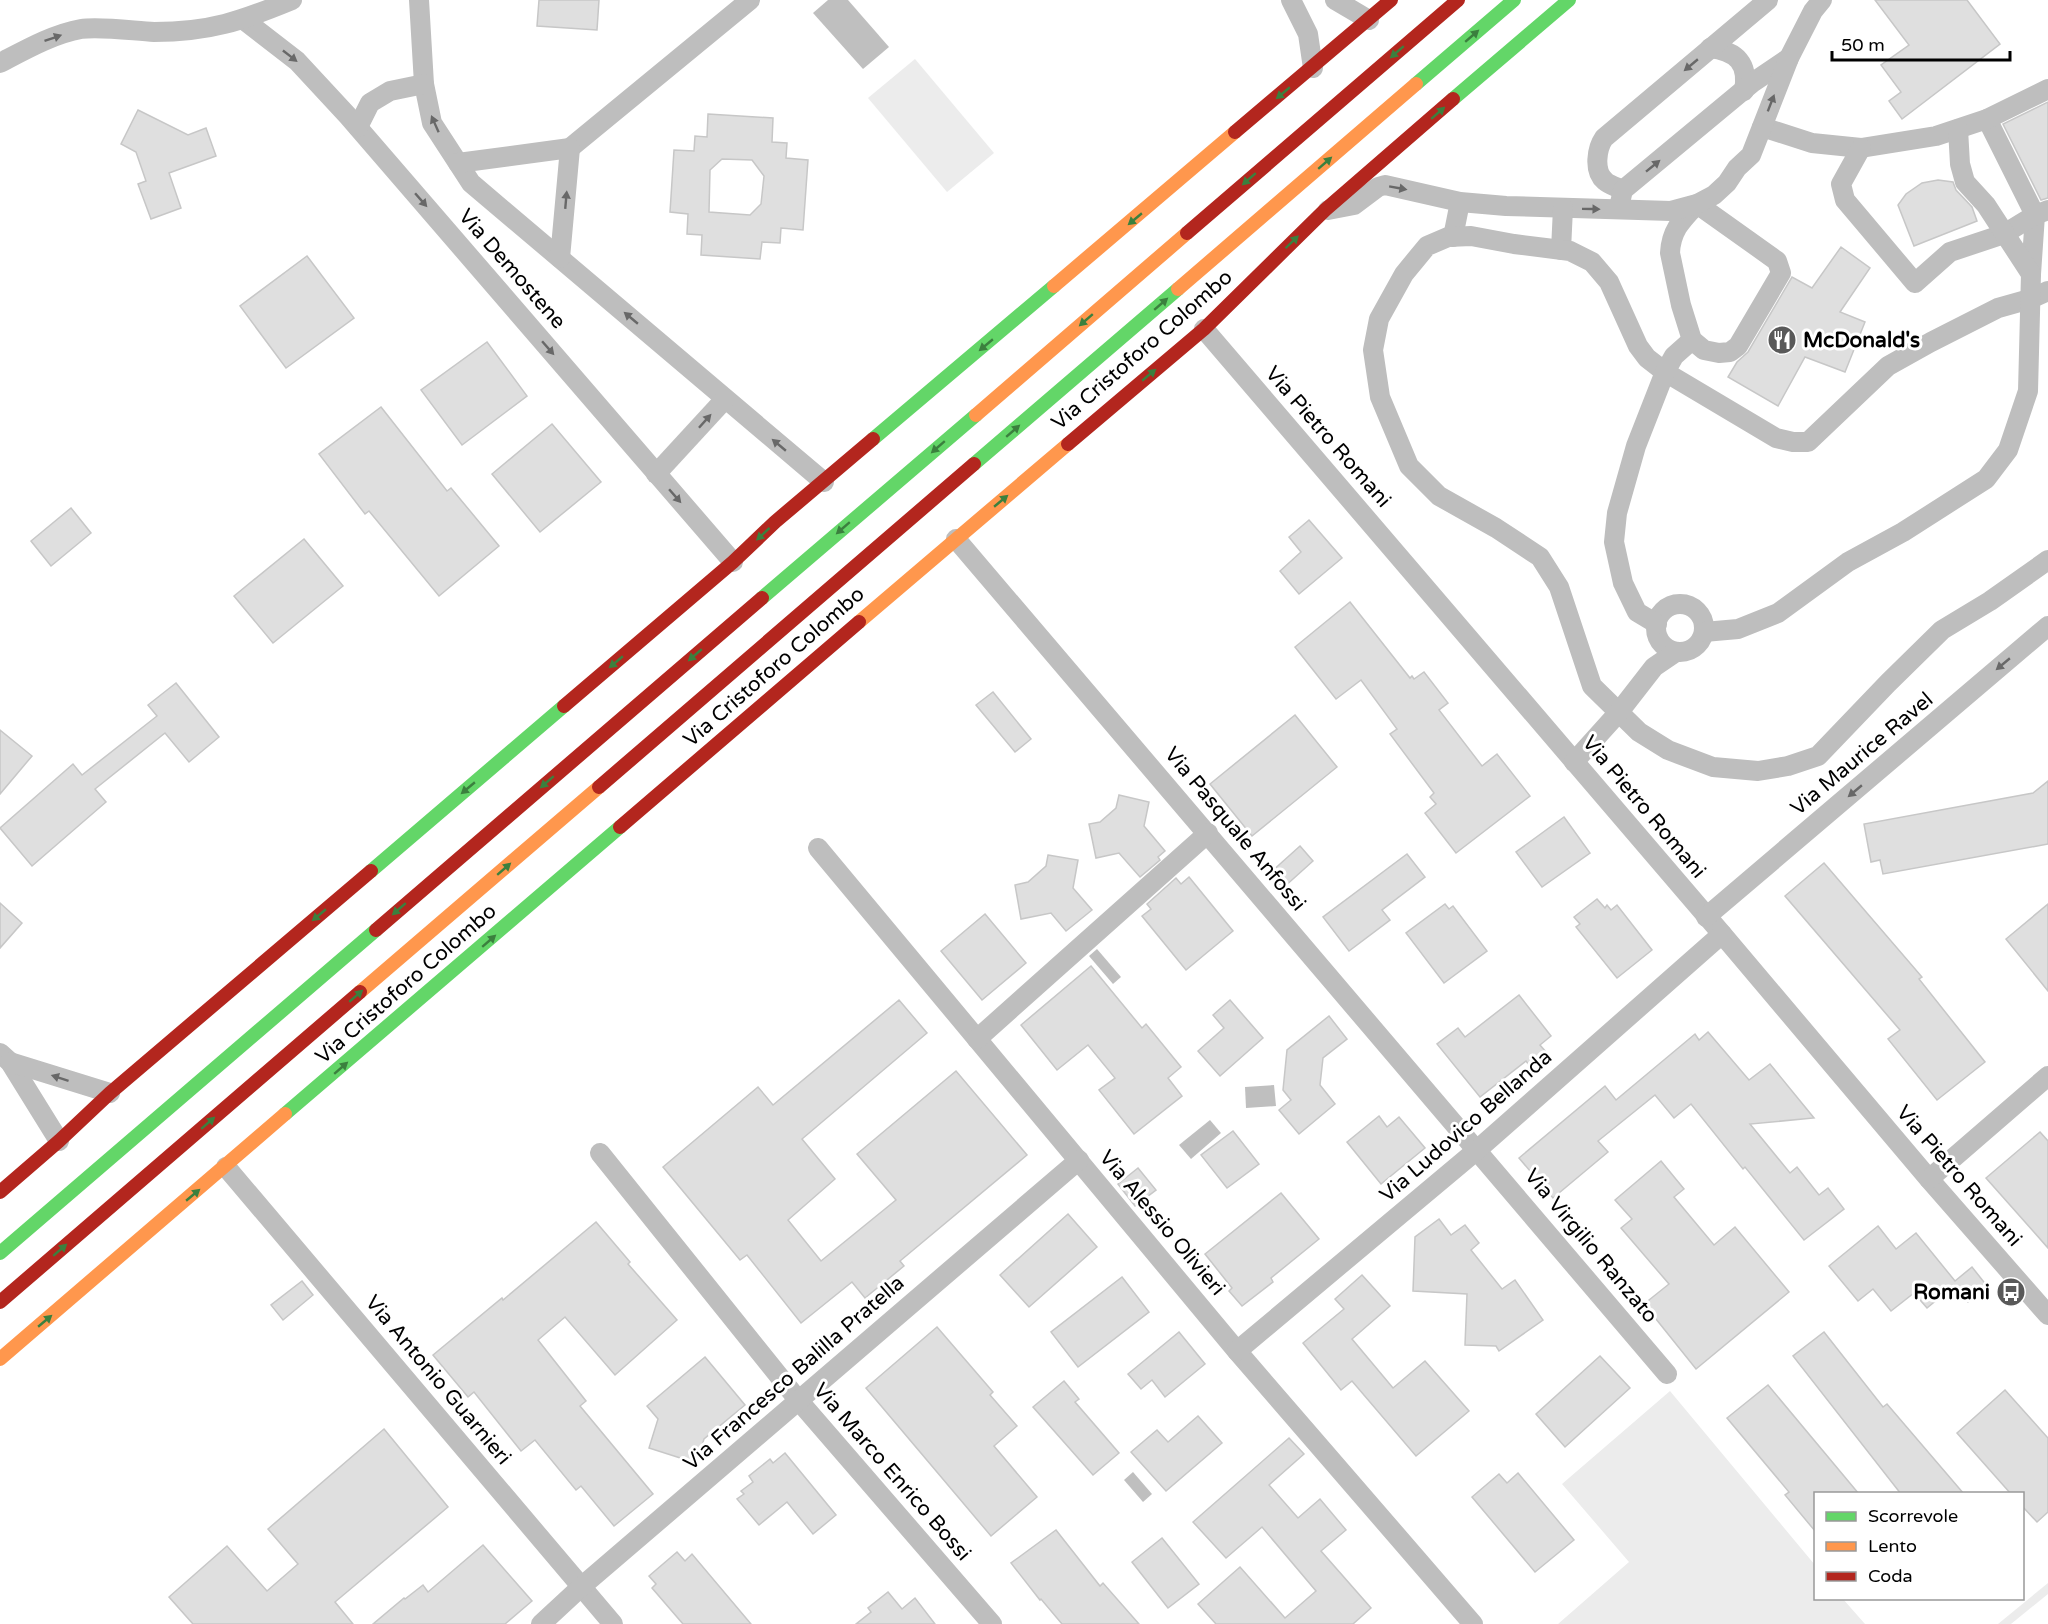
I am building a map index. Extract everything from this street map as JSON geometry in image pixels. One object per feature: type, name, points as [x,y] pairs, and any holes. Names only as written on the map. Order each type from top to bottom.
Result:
[{"type":"street","points":[[0,63],[45,41],[81,29],[156,32],[207,29],[244,20],[292,0]]},
{"type":"street","name":"Via Demostene","points":[[419,0],[424,84],[432,123],[471,183],[824,482]]},
{"type":"street","points":[[458,163],[570,148],[750,0]]},
{"type":"street","points":[[1291,0],[1308,34],[1312,68]]},
{"type":"street","points":[[1335,0],[1369,20]]},
{"type":"street","points":[[0,1192],[110,1094],[733,562],[775,522],[1392,0]]},
{"type":"street","points":[[0,1253],[1458,0]]},
{"type":"street","name":"Via Cristoforo Colombo","points":[[0,1302],[1514,0]]},
{"type":"street","name":"Via Cristoforo Colombo","points":[[0,1359],[956,538],[1204,329],[1325,210],[1569,0]]},
{"type":"street","points":[[1621,200],[1600,175],[1597,164],[1599,145],[1604,138],[1768,0]]},
{"type":"street","points":[[1325,210],[1354,205],[1378,187],[1385,185],[1460,201],[1506,206],[1563,208],[1621,200],[1671,211],[1697,204],[1714,195],[1751,155],[1789,58],[1813,11],[1822,0]]},
{"type":"street","name":"Via Demostene","points":[[244,20],[297,61],[358,127],[733,562]]},
{"type":"street","points":[[1710,48],[1732,53],[1739,60],[1746,78],[1744,92]]},
{"type":"street","points":[[1621,200],[1744,92],[1789,58]]},
{"type":"street","points":[[358,127],[370,103],[390,91],[424,84]]},
{"type":"street","points":[[1762,127],[1812,143],[1861,148],[1936,136],[1987,119],[2048,89]]},
{"type":"street","points":[[1987,119],[2042,213],[2031,274]]},
{"type":"street","points":[[1704,632],[1738,629],[1778,613],[1848,562],[1903,532],[1986,479],[2008,450],[2028,391],[2039,295],[2031,274],[1986,205],[1965,182],[1960,164],[1958,129]]},
{"type":"street","points":[[560,258],[570,148]]},
{"type":"street","points":[[1861,148],[1841,184],[1845,200],[1916,283],[1950,252],[2004,234],[2042,213]]},
{"type":"street","points":[[1453,237],[1460,201]]},
{"type":"street","points":[[1697,204],[1777,261],[1781,273],[1738,346],[1730,352],[1719,353],[1704,350],[1692,340],[1681,305],[1670,253],[1672,238],[1677,225],[1697,204]]},
{"type":"street","points":[[1561,250],[1563,208]]},
{"type":"street","points":[[2039,295],[1998,308],[1888,366],[1808,442],[1793,442],[1776,438],[1665,372],[1647,358],[1638,346],[1609,282],[1592,262],[1570,251],[1472,236],[1448,237],[1427,246],[1404,274],[1379,319],[1373,350],[1380,397],[1409,466],[1439,496],[1496,528],[1540,557],[1558,587],[1592,686],[1639,732],[1668,750],[1713,767],[1758,771],[1788,766],[1818,756],[1888,682],[1942,630],[1990,601],[2048,560]]},
{"type":"street","name":"Via Pietro Romani","points":[[1204,329],[2048,1316]]},
{"type":"street","points":[[1657,624],[1637,612],[1623,583],[1614,542],[1617,513],[1636,446],[1665,372],[1674,356],[1692,340]]},
{"type":"street","points":[[656,474],[725,399]]},
{"type":"street","name":"Via Pasquale Anfossi","points":[[956,538],[1477,1150]]},
{"type":"street","points":[[1672,605],[1689,605],[1701,616],[1704,632],[1697,645],[1684,652],[1676,652],[1669,649],[1659,639],[1657,624],[1659,616],[1672,605]]},
{"type":"street","name":"Via Maurice Ravel","points":[[1706,917],[2048,627]]},
{"type":"street","points":[[1574,762],[1619,712],[1654,667],[1676,652]]},
{"type":"street","points":[[977,1039],[1208,833]]},
{"type":"street","name":"Via Alessio Olivieri","points":[[818,848],[1237,1351],[1473,1624]]},
{"type":"street","name":"Via Ludovico Bellanda","points":[[1237,1351],[1477,1150],[1722,934]]},
{"type":"street","points":[[5,1057],[110,1094]]},
{"type":"street","points":[[5,1057],[59,1141]]},
{"type":"street","points":[[1929,1179],[2048,1076]]},
{"type":"street","name":"Via Virgilio Ranzato","points":[[1477,1150],[1667,1374]]},
{"type":"street","name":"Via Marco Enrico Bossi","points":[[600,1153],[799,1401],[992,1624]]},
{"type":"street","name":"Via Francesco Balilla Pratella","points":[[541,1624],[581,1587],[1079,1160]]},
{"type":"street","name":"Via Antonio Guarnieri","points":[[226,1167],[614,1624]]},
{"type":"shaded area","points":[[828,0],[848,0],[889,47],[863,69],[813,13]]},
{"type":"shaded area","points":[[915,59],[994,153],[947,192],[868,98]]},
{"type":"shaded area","points":[[1097,949],[1121,977],[1113,984],[1089,956]]},
{"type":"shaded area","points":[[1274,1085],[1276,1106],[1246,1108],[1245,1087]]},
{"type":"shaded area","points":[[1210,1120],[1221,1133],[1191,1159],[1179,1145]]},
{"type":"shaded area","points":[[1670,1391],[1814,1564],[1814,1600],[1844,1600],[1865,1624],[1558,1624],[1629,1562],[1562,1484]]},
{"type":"shaded area","points":[[1133,1472],[1152,1494],[1143,1502],[1124,1480]]},
{"type":"shaded area","points":[[2048,1583],[2048,1594],[2011,1624],[1998,1624]]},
{"type":"building","points":[[539,0],[599,0],[597,30],[537,26]]},
{"type":"building","points":[[1875,0],[1967,0],[2000,44],[1902,119],[1889,101],[1901,92],[1881,65],[1909,45]]},
{"type":"building","points":[[2048,102],[2048,198],[2041,200],[2003,124]]},
{"type":"building","points":[[138,110],[188,135],[206,128],[216,156],[169,173],[181,208],[151,219],[138,184],[146,181],[136,152],[121,144]]},
{"type":"building","points":[[708,114],[773,118],[772,142],[787,143],[786,158],[808,160],[803,230],[781,228],[780,243],[762,242],[760,259],[701,255],[702,235],[687,234],[688,214],[670,212],[674,150],[694,151],[695,136],[707,137]],"holes":[[[722,159],[752,160],[764,176],[761,204],[750,215],[709,212],[710,170]]]},
{"type":"building","points":[[1938,180],[1953,182],[1956,190],[1972,207],[1977,221],[1914,246],[1898,205],[1906,194],[1922,183]]},
{"type":"building","name":"McDonald's","points":[[1841,247],[1870,268],[1840,312],[1865,322],[1845,372],[1805,357],[1778,406],[1728,377],[1737,362],[1748,352],[1792,277],[1812,288]]},
{"type":"building","points":[[307,256],[354,318],[286,368],[240,306]]},
{"type":"building","points":[[487,342],[527,396],[462,445],[421,390]]},
{"type":"building","points":[[381,407],[447,491],[451,488],[499,546],[439,596],[369,511],[365,514],[319,454]]},
{"type":"building","points":[[552,424],[601,482],[540,532],[492,474]]},
{"type":"building","points":[[71,508],[91,533],[51,566],[31,541]]},
{"type":"building","points":[[1309,520],[1342,558],[1299,594],[1280,571],[1301,552],[1289,537]]},
{"type":"building","points":[[304,539],[343,586],[273,643],[234,596]]},
{"type":"building","points":[[1350,602],[1410,678],[1412,676],[1414,679],[1424,672],[1448,703],[1439,710],[1482,766],[1497,754],[1530,796],[1456,853],[1425,813],[1436,804],[1430,797],[1434,793],[1390,734],[1397,729],[1361,680],[1336,699],[1295,647]]},
{"type":"building","points":[[176,683],[219,737],[189,762],[165,733],[95,789],[106,802],[32,866],[0,828],[73,764],[82,775],[157,716],[148,705]]},
{"type":"building","points":[[993,692],[1031,739],[1015,752],[976,705]]},
{"type":"building","points":[[1295,715],[1337,767],[1252,836],[1210,784]]},
{"type":"building","points":[[0,730],[32,756],[0,794]]},
{"type":"building","points":[[2048,781],[2048,844],[1883,874],[1880,860],[1871,862],[1864,824],[2033,793]]},
{"type":"building","points":[[1119,795],[1149,802],[1144,826],[1165,851],[1158,857],[1160,860],[1140,877],[1119,853],[1096,858],[1089,824],[1100,822],[1116,808]]},
{"type":"building","points":[[1564,817],[1590,853],[1542,887],[1516,852]]},
{"type":"building","points":[[1300,846],[1313,861],[1283,888],[1270,873]]},
{"type":"building","points":[[1407,854],[1425,877],[1382,910],[1390,920],[1349,951],[1323,917]]},
{"type":"building","points":[[1048,855],[1078,860],[1073,888],[1092,910],[1066,931],[1051,913],[1021,919],[1015,885],[1028,882],[1046,866]]},
{"type":"building","points":[[1824,863],[1922,977],[1919,979],[1985,1062],[1937,1100],[1888,1039],[1900,1030],[1785,896]]},
{"type":"building","points":[[1189,877],[1233,931],[1186,970],[1142,916],[1151,909],[1147,904],[1176,878],[1181,884]]},
{"type":"building","points":[[1597,899],[1605,908],[1607,905],[1611,910],[1617,905],[1652,950],[1617,978],[1576,927],[1580,924],[1574,917]]},
{"type":"building","points":[[0,903],[22,923],[0,948]]},
{"type":"building","points":[[1445,904],[1449,909],[1453,906],[1487,951],[1444,983],[1406,933]]},
{"type":"building","points":[[2048,904],[2048,991],[2006,939]]},
{"type":"building","points":[[985,914],[1026,963],[982,1000],[941,951]]},
{"type":"building","points":[[1091,966],[1142,1028],[1146,1024],[1181,1067],[1168,1078],[1182,1096],[1134,1134],[1099,1090],[1115,1078],[1088,1045],[1057,1070],[1021,1025]]},
{"type":"building","points":[[1519,995],[1551,1036],[1540,1045],[1546,1052],[1529,1065],[1526,1061],[1480,1097],[1437,1044],[1458,1028],[1465,1037]]},
{"type":"building","points":[[899,1000],[927,1033],[802,1139],[835,1179],[788,1220],[821,1261],[896,1200],[857,1154],[956,1071],[1027,1155],[900,1261],[904,1266],[865,1298],[852,1282],[801,1323],[747,1255],[740,1260],[663,1167],[758,1087],[773,1105]]},
{"type":"building","points":[[1230,1000],[1263,1038],[1220,1076],[1198,1051],[1224,1028],[1213,1015]]},
{"type":"building","points":[[1329,1016],[1347,1039],[1323,1058],[1320,1085],[1335,1104],[1299,1134],[1279,1110],[1291,1100],[1283,1090],[1287,1050]]},
{"type":"building","points":[[1708,1032],[1749,1080],[1770,1064],[1814,1118],[1750,1124],[1790,1173],[1797,1167],[1819,1195],[1828,1188],[1844,1209],[1804,1240],[1691,1104],[1674,1118],[1655,1095],[1598,1141],[1608,1152],[1553,1198],[1519,1158],[1605,1086],[1616,1100],[1695,1034],[1699,1040]]},
{"type":"building","points":[[1379,1116],[1387,1127],[1399,1117],[1425,1148],[1381,1184],[1347,1142]]},
{"type":"building","points":[[1233,1131],[1259,1164],[1227,1188],[1201,1155]]},
{"type":"building","points":[[2040,1132],[2048,1141],[2048,1248],[1986,1178]]},
{"type":"building","points":[[1661,1161],[1684,1189],[1674,1197],[1714,1245],[1735,1227],[1789,1292],[1696,1369],[1644,1304],[1669,1284],[1621,1228],[1632,1219],[1615,1200]]},
{"type":"building","points":[[1138,1168],[1156,1190],[1135,1206],[1118,1184]]},
{"type":"building","points":[[1281,1193],[1319,1239],[1271,1278],[1273,1282],[1242,1306],[1229,1291],[1232,1288],[1205,1254]]},
{"type":"building","points":[[1068,1214],[1097,1247],[1029,1307],[1000,1275]]},
{"type":"building","points":[[1439,1219],[1451,1235],[1465,1225],[1479,1243],[1471,1250],[1502,1289],[1515,1280],[1543,1320],[1499,1351],[1496,1346],[1465,1345],[1467,1294],[1413,1291],[1415,1237]]},
{"type":"building","points":[[596,1222],[630,1262],[628,1264],[677,1320],[615,1375],[565,1317],[538,1340],[586,1401],[580,1406],[653,1494],[614,1526],[581,1486],[576,1490],[535,1440],[521,1451],[474,1392],[468,1397],[433,1355]]},
{"type":"building","points":[[1878,1226],[1896,1249],[1916,1233],[1955,1281],[1972,1267],[1987,1286],[1968,1302],[1955,1285],[1927,1308],[1914,1293],[1891,1311],[1873,1289],[1858,1301],[1829,1266]]},
{"type":"building","points":[[1362,1275],[1390,1306],[1352,1339],[1393,1388],[1425,1361],[1469,1411],[1416,1456],[1352,1381],[1341,1390],[1303,1343],[1344,1309],[1335,1299]]},
{"type":"building","points":[[1122,1277],[1149,1312],[1078,1367],[1051,1332]]},
{"type":"building","points":[[302,1281],[313,1295],[283,1320],[271,1305]]},
{"type":"building","points":[[937,1327],[993,1392],[990,1395],[1017,1426],[994,1446],[1037,1497],[991,1536],[866,1388]]},
{"type":"building","points":[[1179,1332],[1205,1364],[1165,1397],[1152,1380],[1141,1389],[1128,1374]]},
{"type":"building","points":[[1824,1332],[1883,1407],[1887,1404],[1962,1492],[1899,1492],[1793,1356]]},
{"type":"building","points":[[1600,1356],[1630,1388],[1565,1447],[1536,1414]]},
{"type":"building","points":[[705,1357],[745,1405],[704,1439],[696,1463],[649,1448],[658,1419],[647,1406]]},
{"type":"building","points":[[1064,1381],[1079,1399],[1075,1402],[1119,1453],[1093,1475],[1033,1407]]},
{"type":"building","points":[[1768,1385],[1857,1492],[1814,1492],[1814,1530],[1785,1495],[1789,1492],[1727,1418]]},
{"type":"building","points":[[2005,1390],[2048,1438],[2048,1512],[2037,1522],[2024,1508],[2024,1492],[2009,1492],[1957,1433]]},
{"type":"building","points":[[1198,1416],[1222,1443],[1166,1491],[1131,1452],[1157,1430],[1168,1442]]},
{"type":"building","points":[[384,1429],[448,1507],[335,1602],[353,1624],[193,1624],[169,1597],[227,1546],[267,1591],[298,1564],[268,1529]]},
{"type":"building","points":[[1289,1438],[1304,1454],[1269,1485],[1298,1518],[1320,1499],[1346,1530],[1321,1551],[1371,1608],[1353,1624],[1216,1624],[1198,1604],[1240,1567],[1285,1618],[1316,1591],[1262,1527],[1226,1558],[1193,1522]]},
{"type":"building","points":[[785,1453],[836,1515],[813,1534],[787,1502],[759,1525],[737,1499],[744,1494],[741,1491],[753,1482],[749,1476],[770,1459],[773,1463]]},
{"type":"building","points":[[1518,1473],[1574,1540],[1535,1572],[1472,1497],[1499,1474],[1507,1483]]},
{"type":"building","points":[[1056,1530],[1100,1586],[1103,1583],[1139,1624],[1062,1624],[1040,1600],[1011,1563]]},
{"type":"building","points":[[1162,1538],[1199,1584],[1168,1608],[1132,1562]]},
{"type":"building","points":[[483,1545],[532,1601],[505,1624],[373,1624],[423,1585],[428,1592]]},
{"type":"building","points":[[677,1552],[685,1561],[692,1554],[751,1624],[683,1624],[652,1588],[656,1584],[649,1576]]},
{"type":"building","points":[[888,1592],[902,1609],[915,1598],[935,1624],[856,1624],[871,1612],[868,1608]]},
{"type":"traffic: fast","points":[[1416,84],[1514,0]]},
{"type":"traffic: fast","points":[[1453,99],[1569,0]]},
{"type":"traffic: fast","points":[[873,439],[1054,286]]},
{"type":"traffic: fast","points":[[974,464],[1178,289]]},
{"type":"traffic: fast","points":[[762,598],[976,415]]},
{"type":"traffic: fast","points":[[371,871],[564,706]]},
{"type":"traffic: fast","points":[[285,1114],[620,827]]},
{"type":"traffic: fast","points":[[0,1253],[376,930]]},
{"type":"traffic: slow","points":[[1178,289],[1416,84]]},
{"type":"traffic: slow","points":[[1054,286],[1235,132]]},
{"type":"traffic: slow","points":[[976,415],[1187,233]]},
{"type":"traffic: slow","points":[[859,622],[1068,444]]},
{"type":"traffic: slow","points":[[360,992],[599,787]]},
{"type":"traffic: slow","points":[[0,1359],[285,1114]]},
{"type":"traffic: jam","points":[[1235,132],[1391,0]]},
{"type":"traffic: jam","points":[[1187,233],[1458,0]]},
{"type":"traffic: jam","points":[[1068,444],[1204,329],[1325,210],[1453,99]]},
{"type":"traffic: jam","points":[[564,706],[873,439]]},
{"type":"traffic: jam","points":[[599,787],[974,464]]},
{"type":"traffic: jam","points":[[376,930],[762,598]]},
{"type":"traffic: jam","points":[[620,827],[859,622]]},
{"type":"traffic: jam","points":[[0,1192],[110,1093],[371,871]]},
{"type":"traffic: jam","points":[[0,1302],[360,992]]},
{"type":"place","name":"McDonald's","points":[[1782,340]]},
{"type":"place","name":"Romani","points":[[2011,1292]]}]
